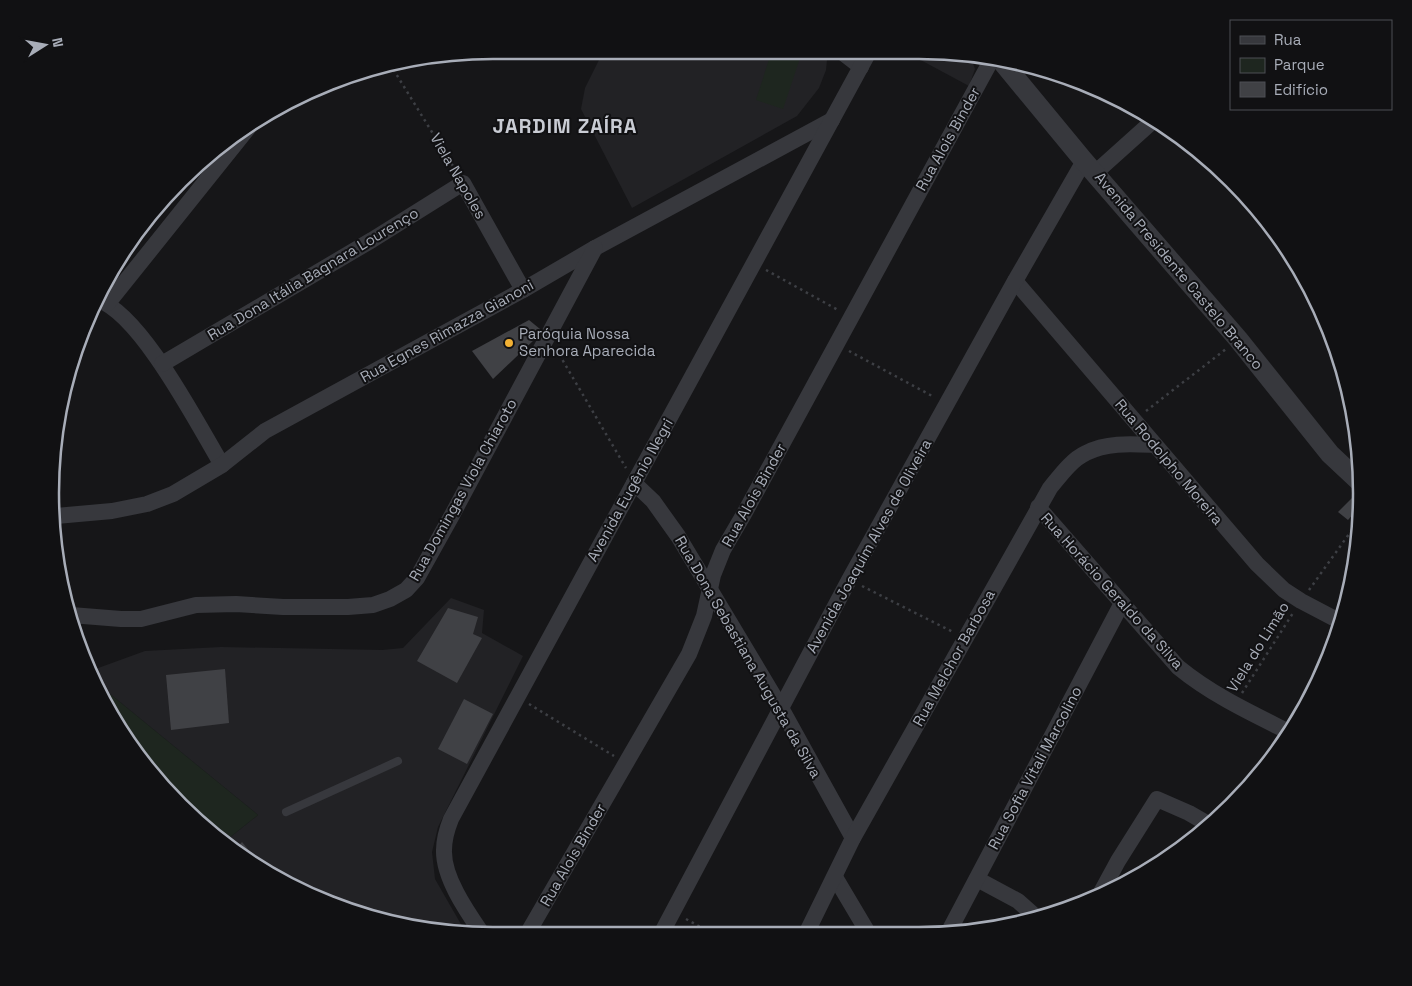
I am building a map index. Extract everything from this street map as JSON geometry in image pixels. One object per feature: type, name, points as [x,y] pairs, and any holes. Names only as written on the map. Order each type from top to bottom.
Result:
[{"type":"street","points":[[850,59],[860,67]]},
{"type":"street","name":"Avenida Eugênio Negri","points":[[478,926],[453,886],[446,868],[444,851],[446,833],[451,820],[865,59]]},
{"type":"street","name":"Rua Alois Binder","points":[[531,927],[689,654],[704,616],[713,574],[723,550],[989,64]]},
{"type":"street","name":"Avenida Presidente Castelo Branco","points":[[1007,68],[1238,340],[1330,454],[1352,476]]},
{"type":"street","name":"Rua Egnes Rimazza Gianoni","points":[[60,516],[147,504],[174,494],[222,466],[265,431],[523,290],[595,248],[832,120]]},
{"type":"street","name":"Avenida Joaquim Alves de Oliveira","points":[[665,927],[849,580],[1015,281],[1090,167],[1148,124]]},
{"type":"street","points":[[106,298],[234,144]]},
{"type":"street","name":"Viela Napoles","points":[[463,183],[523,290]]},
{"type":"street","name":"Rua Dona Itália Bagnara Lourenço","points":[[162,364],[363,245],[463,183]]},
{"type":"street","name":"Rua Domingas Viola Chiaroto","points":[[77,615],[141,619],[196,605],[236,604],[282,607],[348,607],[373,605],[390,599],[406,590],[417,578],[595,248]]},
{"type":"street","name":"Rua Rodolpho Moreira","points":[[1015,281],[1257,564],[1284,590],[1334,618]]},
{"type":"street","points":[[104,302],[133,327],[162,364],[222,466]]},
{"type":"street","name":"Rua Melchor Barbosa","points":[[810,927],[853,838],[1050,488],[1066,468],[1085,453],[1124,443],[1155,445]]},
{"type":"street","name":"Rua Dona Sebastiana Augusta da Silva","points":[[634,483],[653,502],[678,536],[781,708],[853,838]]},
{"type":"street","name":"Rua Horácio Geraldo da Silva","points":[[1038,507],[1178,667],[1196,682],[1235,705],[1283,729]]},
{"type":"street","name":"Rua Sofia Vitali Marcolino","points":[[952,926],[1122,603]]},
{"type":"street","points":[[1105,885],[1157,799],[1190,813],[1203,821]]},
{"type":"street","points":[[835,877],[865,927]]},
{"type":"street","points":[[977,879],[1018,901],[1031,912]]},
{"type":"lane","points":[[286,812],[398,761]]},
{"type":"path","name":"Viela Napoles","points":[[394,71],[463,183]]},
{"type":"path","points":[[754,263],[850,317]]},
{"type":"path","points":[[548,335],[634,483]]},
{"type":"path","points":[[1134,420],[1238,340]]},
{"type":"path","points":[[836,344],[946,404]]},
{"type":"path","name":"Viela do Limão","points":[[1235,705],[1263,657],[1351,531]]},
{"type":"path","points":[[849,580],[965,639]]},
{"type":"path","points":[[517,697],[625,763]]},
{"type":"path","points":[[674,912],[700,927]]},
{"type":"shaded area","points":[[600,59],[827,59],[826,70],[819,88],[797,116],[632,208],[581,109],[585,88]]},
{"type":"shaded area","points":[[919,59],[972,62],[975,69],[969,86]]},
{"type":"shaded area","points":[[451,598],[484,610],[482,633],[523,656],[438,827],[432,852],[435,879],[462,926],[408,919],[353,904],[327,894],[276,869],[229,838],[258,815],[108,692],[96,669],[145,651],[221,647],[382,650],[403,648]]},
{"type":"green space","points":[[769,59],[800,59],[783,109],[756,100]]},
{"type":"green space","points":[[108,692],[258,815],[229,838],[186,800],[148,757],[117,710]]},
{"type":"building","name":"Paróquia Nossa Senhora Aparecida","points":[[529,320],[540,329],[535,339],[493,379],[472,351]]},
{"type":"building","points":[[1353,497],[1352,515],[1348,520],[1338,512]]},
{"type":"building","points":[[448,608],[478,617],[473,634],[482,638],[457,683],[417,661]]},
{"type":"building","points":[[225,669],[229,723],[171,730],[166,675]]},
{"type":"building","points":[[464,699],[493,714],[467,764],[438,749]]},
{"type":"building","points":[[242,842],[251,854],[239,845]]},
{"type":"place","name":"Paróquia Nossa Senhora Aparecida","points":[[509,343]]},
{"type":"district","name":"JARDIM ZAÍRA","points":[[565,126]]}]
